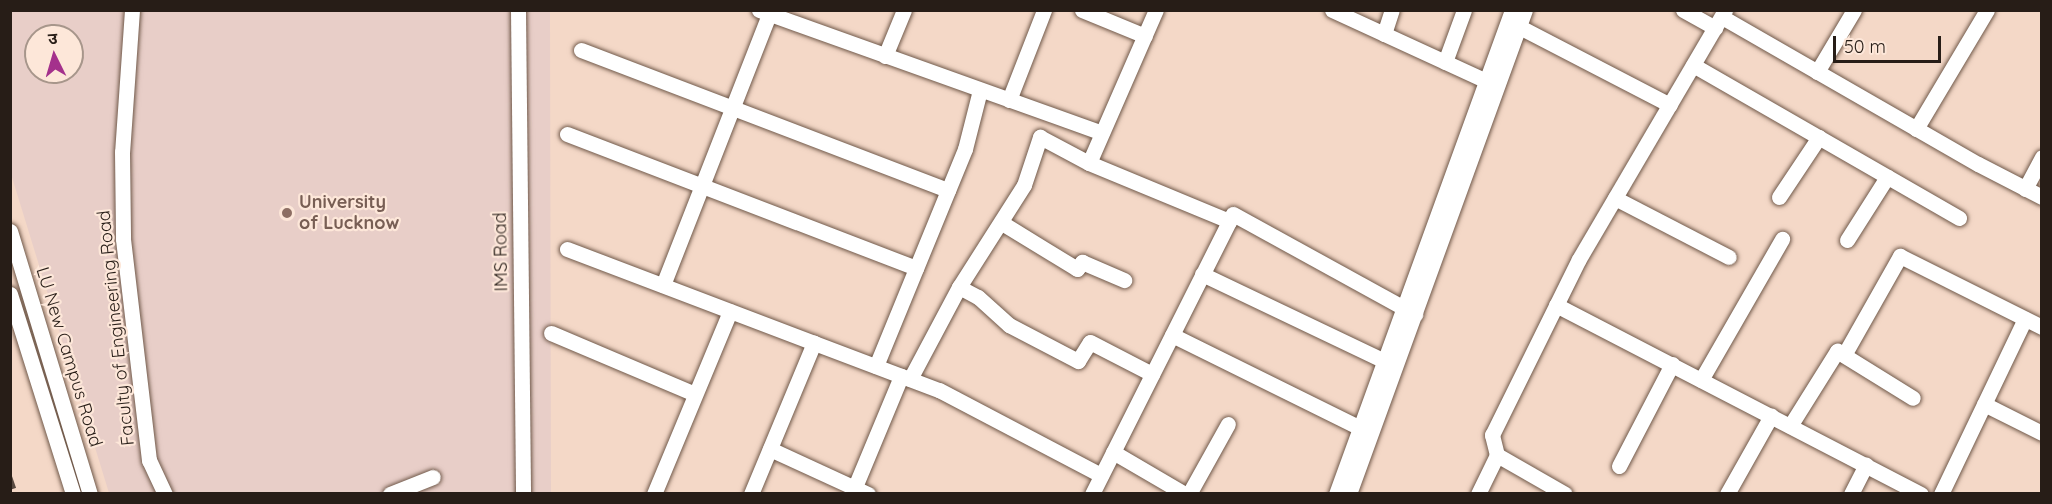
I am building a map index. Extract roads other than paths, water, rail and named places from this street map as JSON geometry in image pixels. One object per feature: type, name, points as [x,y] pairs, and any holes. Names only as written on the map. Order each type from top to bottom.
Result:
[{"type":"street","name":"Faculty of Engineering Road","points":[[132,10],[122,152],[123,239],[149,460],[165,494]]},
{"type":"street","name":"IMS Road","points":[[518,10],[523,494]]},
{"type":"street","points":[[885,56],[904,10]]},
{"type":"street","points":[[1009,100],[1044,10]]},
{"type":"street","points":[[1082,10],[1145,36]]},
{"type":"street","points":[[1089,163],[1156,10]]},
{"type":"street","points":[[1332,10],[1492,83]]},
{"type":"street","points":[[1384,34],[1392,10]]},
{"type":"street","points":[[1445,62],[1464,10]]},
{"type":"street","points":[[1336,494],[1365,432],[1492,83],[1513,19],[1525,10]]},
{"type":"street","points":[[1683,10],[1721,18],[1916,129],[2042,197]]},
{"type":"street","points":[[1817,72],[1854,10]]},
{"type":"street","points":[[1916,129],[1988,10]]},
{"type":"street","points":[[663,285],[770,13],[1102,133]]},
{"type":"street","points":[[1478,494],[1497,455],[1492,435],[1579,259],[1721,18]]},
{"type":"street","points":[[1513,19],[1670,105]]},
{"type":"street","points":[[581,50],[948,190]]},
{"type":"street","points":[[1693,65],[1959,218]]},
{"type":"street","points":[[876,366],[965,149],[980,90]]},
{"type":"street","points":[[567,134],[703,184],[916,268]]},
{"type":"street","points":[[1779,196],[1819,137]]},
{"type":"street","points":[[770,449],[858,491],[905,377],[1024,185],[1040,138],[1089,163],[1229,221]]},
{"type":"street","points":[[2025,189],[2042,157]]},
{"type":"street","points":[[1846,240],[1887,177]]},
{"type":"street","points":[[1615,198],[1729,257]]},
{"type":"street","points":[[1092,494],[1233,214],[1409,312]]},
{"type":"street","points":[[1002,223],[1077,269],[1082,262],[1124,280]]},
{"type":"street","name":"LU New Campus Road","points":[[10,231],[90,494]]},
{"type":"street","points":[[1701,380],[1782,239]]},
{"type":"street","points":[[567,249],[939,390],[1101,475]]},
{"type":"street","points":[[1844,355],[1900,256],[2042,327]]},
{"type":"street","points":[[1202,274],[1390,364]]},
{"type":"street","points":[[959,288],[978,297],[1009,325],[1078,362],[1090,342],[1152,374]]},
{"type":"street","name":"LU New Campus Road","points":[[10,294],[73,494]]},
{"type":"street","points":[[1556,305],[1921,494]]},
{"type":"street","points":[[654,494],[730,311]]},
{"type":"street","points":[[1941,494],[2025,319]]},
{"type":"street","points":[[551,333],[695,394]]},
{"type":"street","points":[[1172,334],[1365,432]]},
{"type":"street","points":[[751,494],[814,343]]},
{"type":"street","points":[[1790,426],[1837,351],[1913,398]]},
{"type":"street","points":[[1618,466],[1672,364]]},
{"type":"street","points":[[1984,404],[2041,433]]},
{"type":"street","points":[[1727,494],[1771,416]]},
{"type":"street","points":[[1113,452],[1185,493],[1228,424]]},
{"type":"street","points":[[1349,494],[1365,432]]},
{"type":"street","points":[[1497,455],[1565,494]]},
{"type":"street","points":[[1851,494],[1866,465]]},
{"type":"street","points":[[390,494],[433,477]]},
{"type":"railway","points":[[10,477],[16,494]]},
{"type":"place","name":"University of Lucknow","points":[[287,213]]}]
